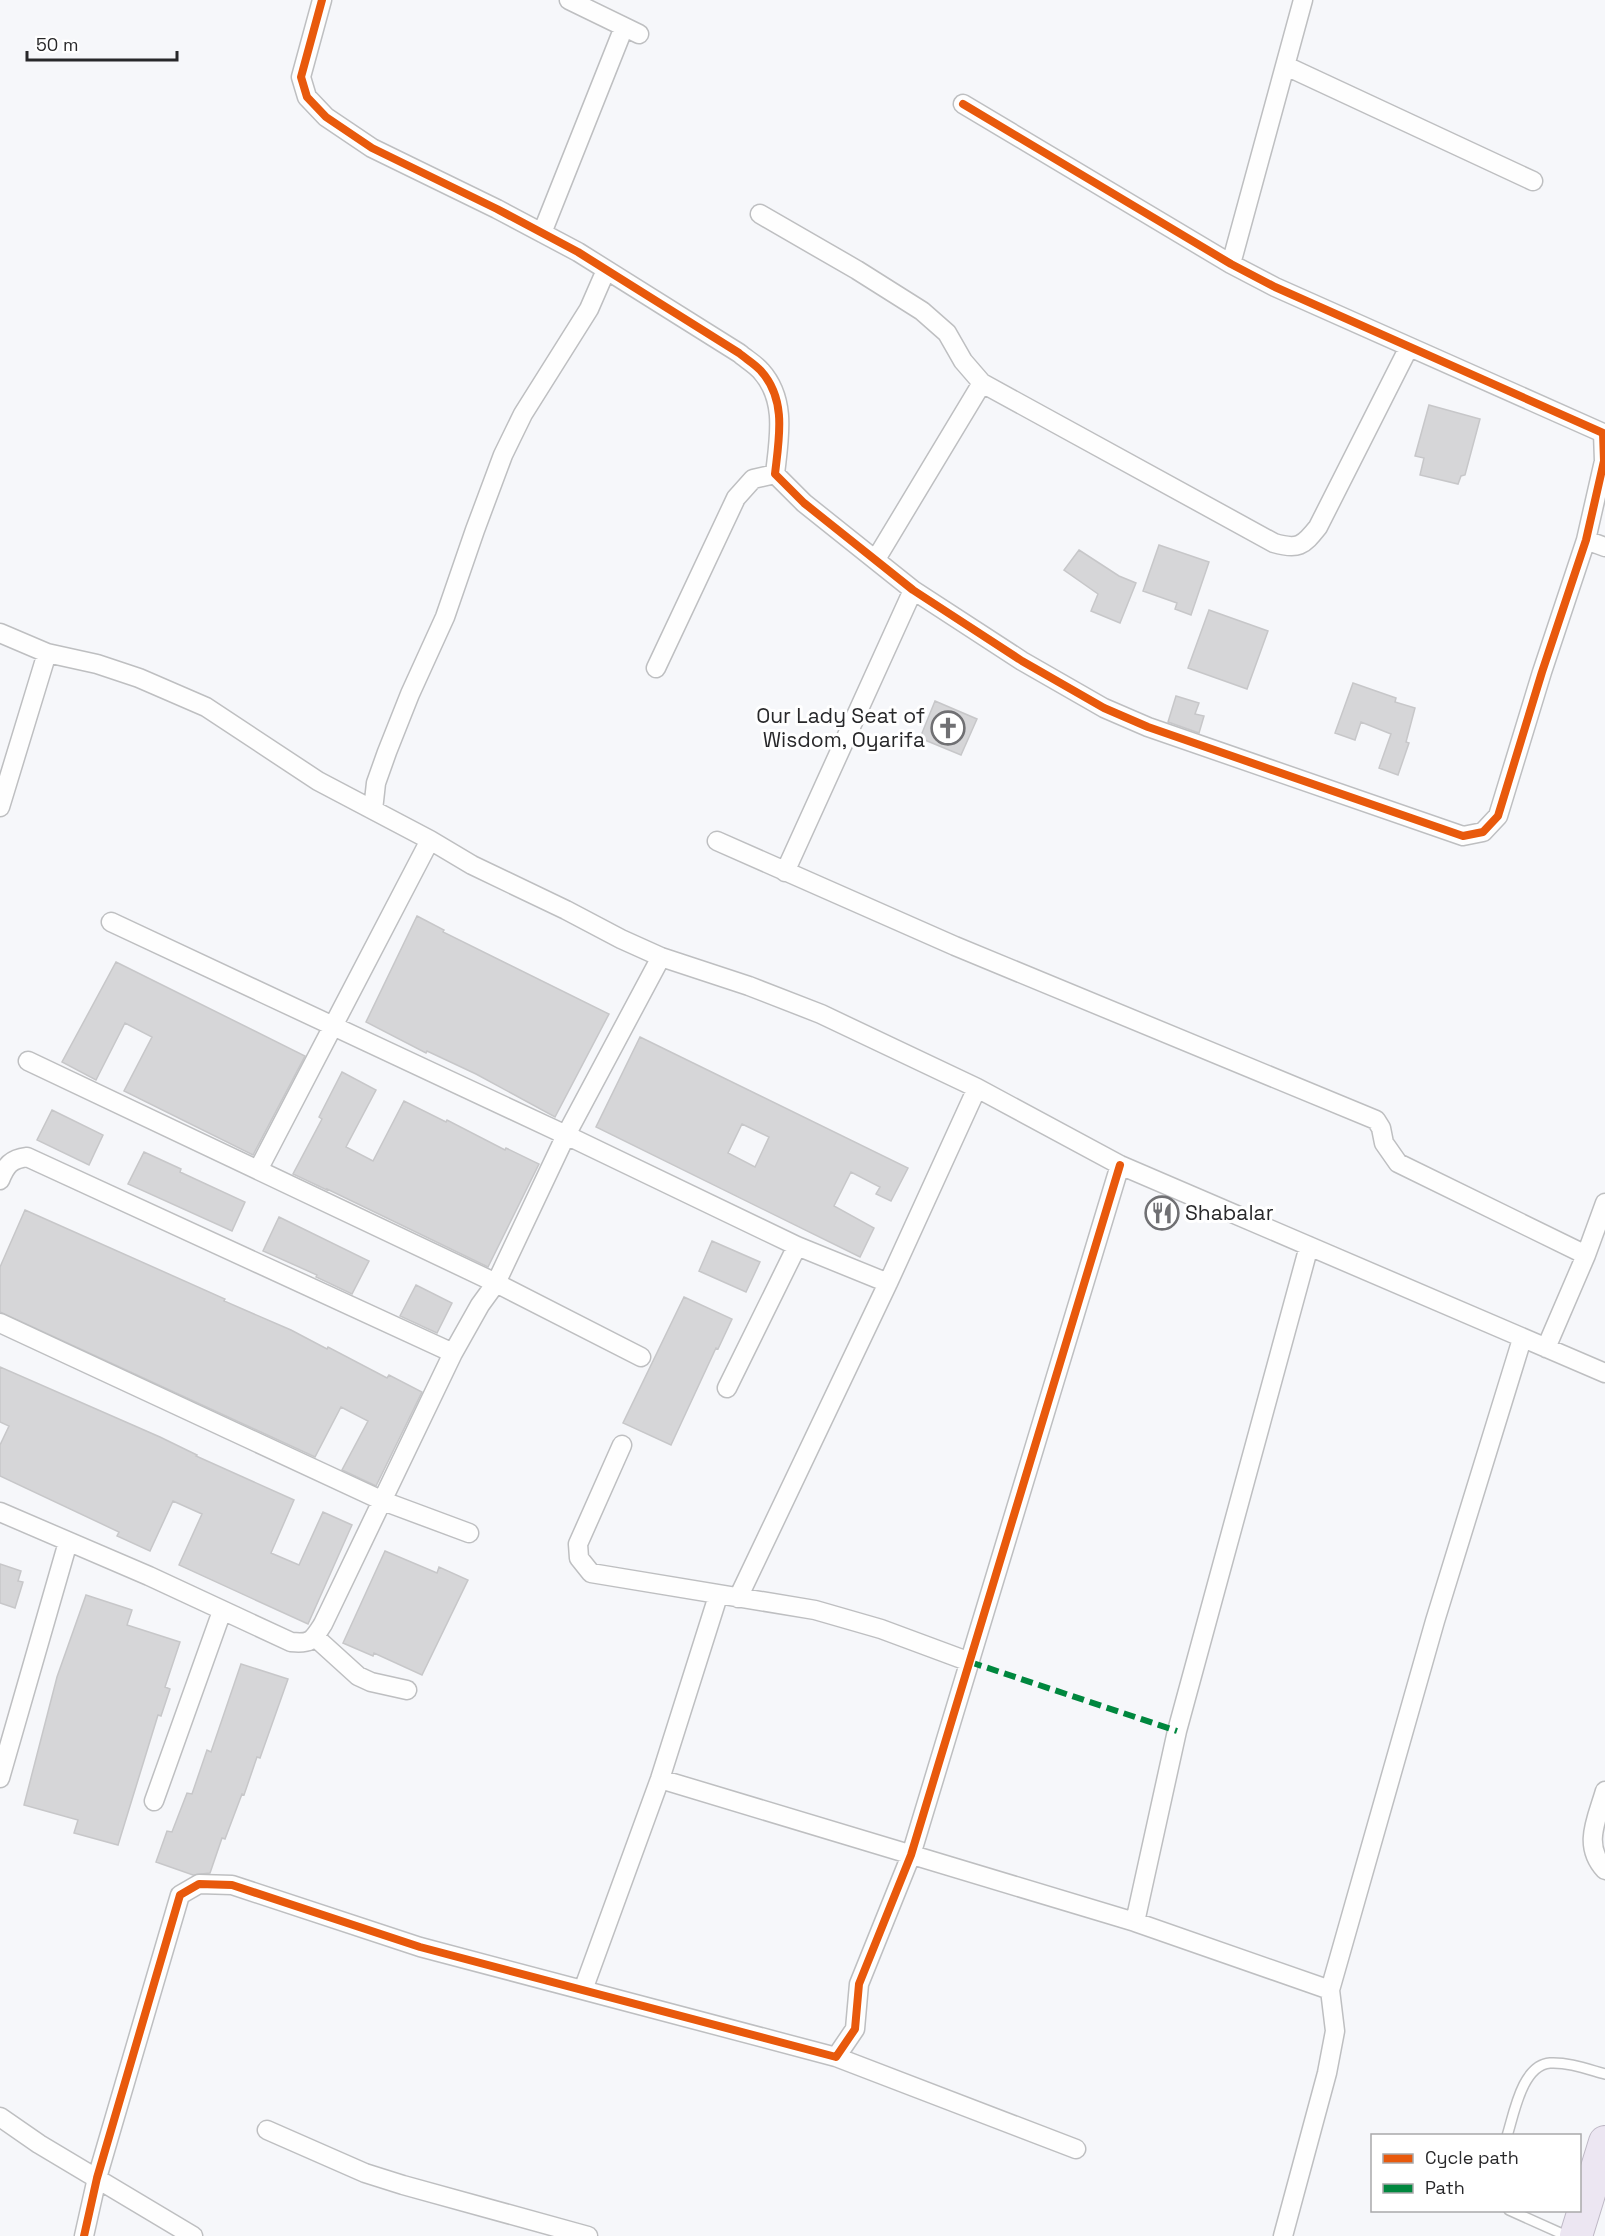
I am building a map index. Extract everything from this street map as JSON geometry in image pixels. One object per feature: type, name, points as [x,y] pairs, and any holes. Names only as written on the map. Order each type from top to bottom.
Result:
[{"type":"highway","points":[[1576,2236],[1605,2142]]},
{"type":"street","points":[[322,0],[300,77],[308,97],[326,117],[372,148],[542,232],[739,353],[761,371],[773,389],[780,408],[775,474]]},
{"type":"street","points":[[542,232],[631,30],[569,0]]},
{"type":"street","points":[[1232,264],[1303,0]]},
{"type":"street","points":[[1286,66],[1533,181]]},
{"type":"street","points":[[775,474],[804,502],[913,590],[1022,661],[1104,708],[1148,726],[1463,836],[1483,832],[1498,816],[1542,672],[1586,540],[1604,461],[1604,431],[1275,287],[1232,264],[963,104]]},
{"type":"street","points":[[760,214],[922,311],[947,333],[963,361],[982,383],[1274,543],[1291,548],[1306,542],[1318,527],[1409,346]]},
{"type":"street","points":[[372,810],[376,783],[387,752],[445,617],[508,445],[524,414],[589,309],[606,270]]},
{"type":"street","points":[[876,558],[982,383]]},
{"type":"street","points":[[656,668],[736,498],[753,479],[775,474]]},
{"type":"street","points":[[1586,540],[1605,547]]},
{"type":"street","points":[[784,872],[913,590]]},
{"type":"street","points":[[0,633],[47,653],[97,663],[139,678],[206,707],[294,766],[472,865],[661,957],[749,986],[821,1014],[977,1088],[1120,1165],[1605,1373]]},
{"type":"street","points":[[0,807],[47,653]]},
{"type":"street","points":[[258,1170],[430,840]]},
{"type":"street","points":[[717,841],[955,946],[1376,1120],[1381,1128],[1384,1143],[1398,1163],[1586,1255]]},
{"type":"street","points":[[111,922],[797,1246],[888,1284]]},
{"type":"street","points":[[0,1512],[149,1576],[291,1642],[306,1643],[315,1637],[453,1353],[480,1305],[496,1283],[566,1135],[661,957]]},
{"type":"street","points":[[28,1061],[496,1283],[641,1357]]},
{"type":"street","points":[[738,1598],[888,1284],[977,1088]]},
{"type":"street","points":[[0,1180],[6,1166],[15,1158],[27,1157],[453,1353]]},
{"type":"street","points":[[836,2057],[855,2029],[858,1984],[911,1855],[1120,1165]]},
{"type":"street","points":[[1546,1348],[1586,1255],[1605,1203]]},
{"type":"street","points":[[727,1389],[797,1246]]},
{"type":"street","points":[[1135,1922],[1177,1731],[1309,1246]]},
{"type":"street","points":[[0,1323],[383,1501],[469,1533]]},
{"type":"street","points":[[1283,2236],[1327,2073],[1335,2031],[1330,1990],[1435,1621],[1522,1339]]},
{"type":"street","points":[[622,1445],[578,1544],[579,1558],[591,1573],[718,1596],[814,1610],[881,1629],[970,1662]]},
{"type":"street","points":[[0,1778],[68,1542]]},
{"type":"street","points":[[584,1990],[660,1779],[718,1596]]},
{"type":"street","points":[[154,1801],[222,1611]]},
{"type":"street","points":[[315,1637],[358,1676],[371,1682],[407,1690]]},
{"type":"street","points":[[660,1779],[1135,1922],[1330,1990]]},
{"type":"street","points":[[1605,1791],[1591,1839],[1595,1856],[1605,1870]]},
{"type":"street","points":[[84,2236],[97,2178],[180,1895],[199,1884],[232,1885],[420,1947],[836,2057],[1076,2149]]},
{"type":"street","points":[[0,2118],[39,2144],[193,2236]]},
{"type":"street","points":[[267,2130],[365,2173],[403,2186],[588,2236]]},
{"type":"lane","points":[[1508,2134],[1523,2084],[1531,2073],[1547,2063],[1569,2065],[1605,2074]]},
{"type":"lane","points":[[1511,2212],[1567,2236]]},
{"type":"building","points":[[1429,405],[1480,419],[1465,475],[1461,476],[1458,484],[1420,475],[1424,458],[1415,456]]},
{"type":"building","points":[[1159,545],[1209,562],[1191,615],[1175,609],[1177,603],[1143,591]]},
{"type":"building","points":[[1079,550],[1119,576],[1136,583],[1120,623],[1091,611],[1098,594],[1064,570]]},
{"type":"building","points":[[1209,610],[1268,631],[1247,689],[1188,668]]},
{"type":"building","points":[[1353,683],[1396,698],[1395,702],[1415,708],[1406,742],[1409,743],[1398,775],[1379,768],[1391,734],[1361,722],[1355,740],[1335,733]]},
{"type":"building","points":[[1176,696],[1199,703],[1195,714],[1204,716],[1199,733],[1168,722]]},
{"type":"building","name":"Our Lady Seat of Wisdom, Oyarifa","points":[[935,701],[977,719],[961,755],[920,738]]},
{"type":"building","points":[[417,916],[444,930],[443,932],[609,1014],[555,1117],[476,1074],[427,1051],[426,1053],[366,1022]]},
{"type":"building","points":[[116,962],[305,1056],[253,1155],[124,1091],[152,1037],[125,1023],[96,1080],[62,1062]]},
{"type":"building","points":[[640,1037],[908,1168],[891,1201],[876,1194],[880,1187],[851,1172],[834,1206],[874,1228],[860,1257],[596,1127]],"holes":[[[742,1124],[769,1137],[755,1167],[728,1153]]]},
{"type":"building","points":[[342,1072],[376,1090],[346,1147],[373,1161],[404,1101],[539,1164],[488,1267],[293,1174],[322,1119],[319,1117]]},
{"type":"building","points":[[52,1110],[103,1135],[89,1165],[37,1140]]},
{"type":"building","points":[[144,1152],[181,1169],[180,1172],[245,1202],[232,1231],[128,1184]]},
{"type":"building","points":[[25,1210],[225,1299],[224,1301],[291,1330],[327,1349],[328,1347],[387,1378],[389,1375],[422,1392],[376,1486],[342,1470],[368,1421],[341,1407],[315,1457],[0,1312],[0,1267]]},
{"type":"building","points":[[279,1217],[369,1261],[352,1294],[316,1277],[317,1275],[263,1251]]},
{"type":"building","points":[[712,1241],[760,1262],[746,1292],[699,1271]]},
{"type":"building","points":[[416,1285],[452,1303],[437,1333],[400,1316]]},
{"type":"building","points":[[684,1297],[732,1319],[671,1445],[623,1423]]},
{"type":"building","points":[[0,1367],[160,1437],[196,1456],[294,1500],[271,1553],[299,1565],[323,1512],[352,1525],[308,1624],[179,1565],[202,1514],[173,1501],[150,1551],[117,1536],[119,1532],[0,1476],[0,1445],[9,1426],[0,1422]]},
{"type":"building","points":[[385,1551],[437,1573],[439,1567],[468,1580],[422,1675],[374,1653],[373,1656],[343,1643]]},
{"type":"building","points":[[0,1564],[21,1571],[18,1581],[23,1582],[15,1608],[0,1603]]},
{"type":"building","points":[[86,1595],[132,1610],[127,1625],[180,1642],[165,1687],[170,1689],[161,1716],[158,1715],[118,1845],[74,1833],[78,1820],[24,1805],[57,1677]]},
{"type":"building","points":[[241,1664],[288,1679],[260,1758],[257,1757],[244,1795],[242,1794],[225,1839],[222,1838],[210,1873],[193,1875],[156,1862],[167,1831],[172,1832],[187,1793],[192,1794],[207,1750],[211,1752]]},
{"type":"marked path","points":[[970,1662],[1177,1731]]},
{"type":"cycle path","points":[[322,0],[301,77],[307,97],[326,117],[372,148],[497,209],[578,252],[753,364],[769,382],[778,407],[779,433],[775,474],[804,503],[913,590],[1022,661],[1104,708],[1148,727],[1463,836],[1483,832],[1498,816],[1542,672],[1586,540],[1604,461],[1603,433],[1275,287],[1231,264],[963,104]]},
{"type":"cycle path","points":[[84,2236],[97,2178],[180,1895],[199,1884],[232,1885],[420,1947],[836,2057],[855,2029],[859,1984],[911,1855],[1120,1165]]},
{"type":"place","name":"Our Lady Seat of Wisdom, Oyarifa","points":[[948,728]]},
{"type":"place","name":"Shabalar","points":[[1162,1213]]}]
